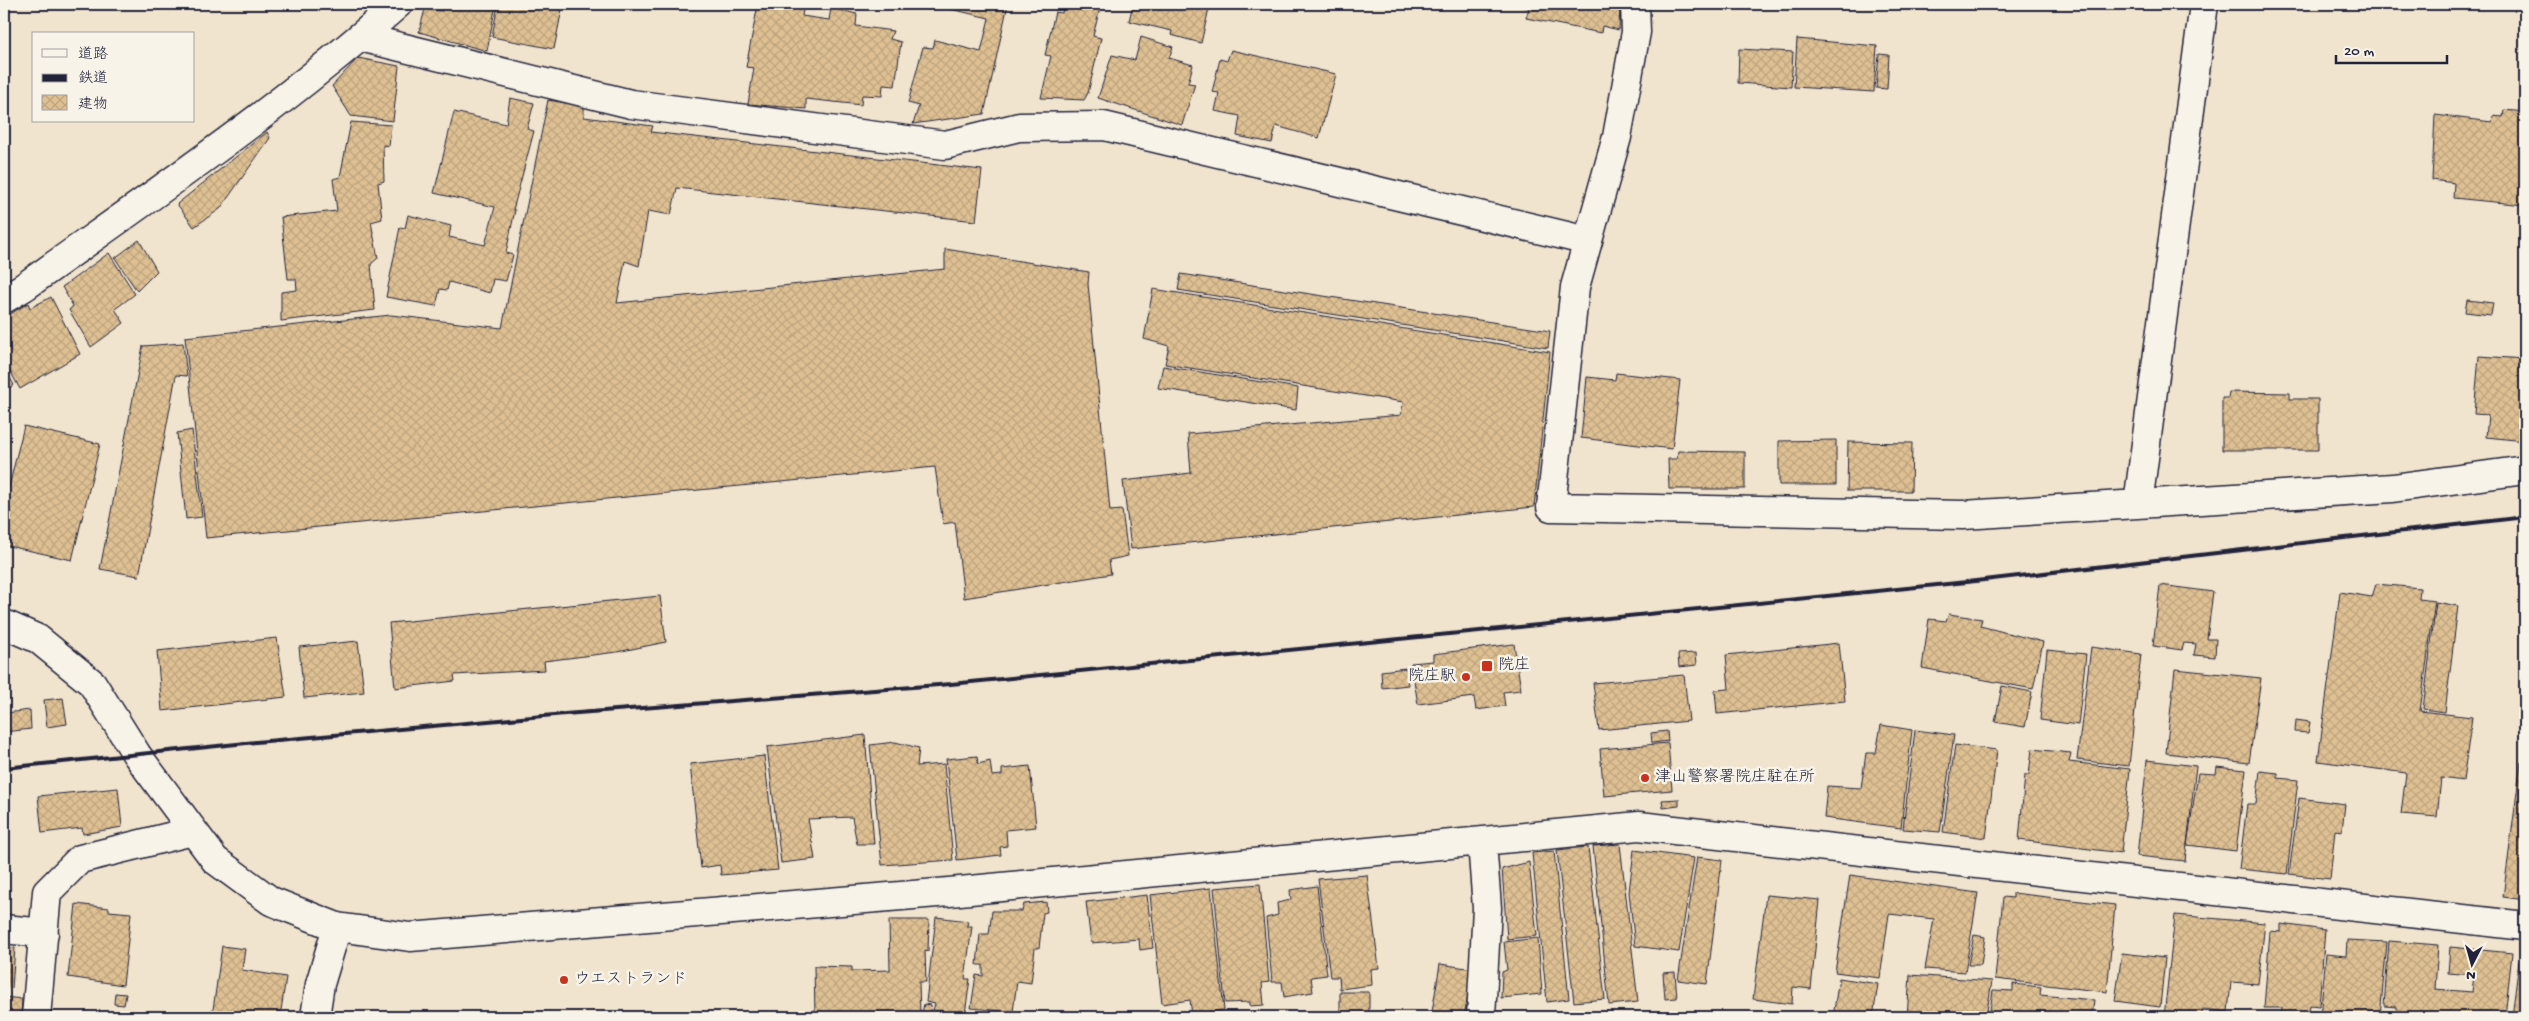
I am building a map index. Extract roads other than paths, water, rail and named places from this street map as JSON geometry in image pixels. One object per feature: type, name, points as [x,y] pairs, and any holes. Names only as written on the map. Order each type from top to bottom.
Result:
[{"type":"street","points":[[4,298],[24,287],[259,118],[360,38],[398,4]]},
{"type":"street","points":[[1636,4],[1636,32],[1617,137],[1575,287],[1551,507],[1963,515],[2392,488],[2525,470]]},
{"type":"street","points":[[2138,504],[2204,4]]},
{"type":"street","points":[[360,38],[631,104],[945,145],[1019,127],[1104,126],[1588,241]]},
{"type":"street","points":[[4,624],[38,639],[92,683],[137,755],[215,860],[271,901],[337,927],[410,937],[949,892],[1639,826],[2525,926]]},
{"type":"street","points":[[36,1017],[47,892],[80,859],[194,831]]},
{"type":"street","points":[[1481,1017],[1487,908],[1482,842]]},
{"type":"street","points":[[315,1017],[320,984],[337,927]]},
{"type":"street","points":[[4,929],[44,933]]},
{"type":"railway","points":[[4,768],[256,742],[565,714],[951,684],[1967,582],[2525,517]]},
{"type":"place","name":"院庄","points":[[1487,666]]},
{"type":"place","name":"院庄駅","points":[[1466,677]]},
{"type":"place","name":"津山警察署院庄駐在所","points":[[1645,778]]},
{"type":"place","name":"ウエストランド","points":[[564,980]]}]
